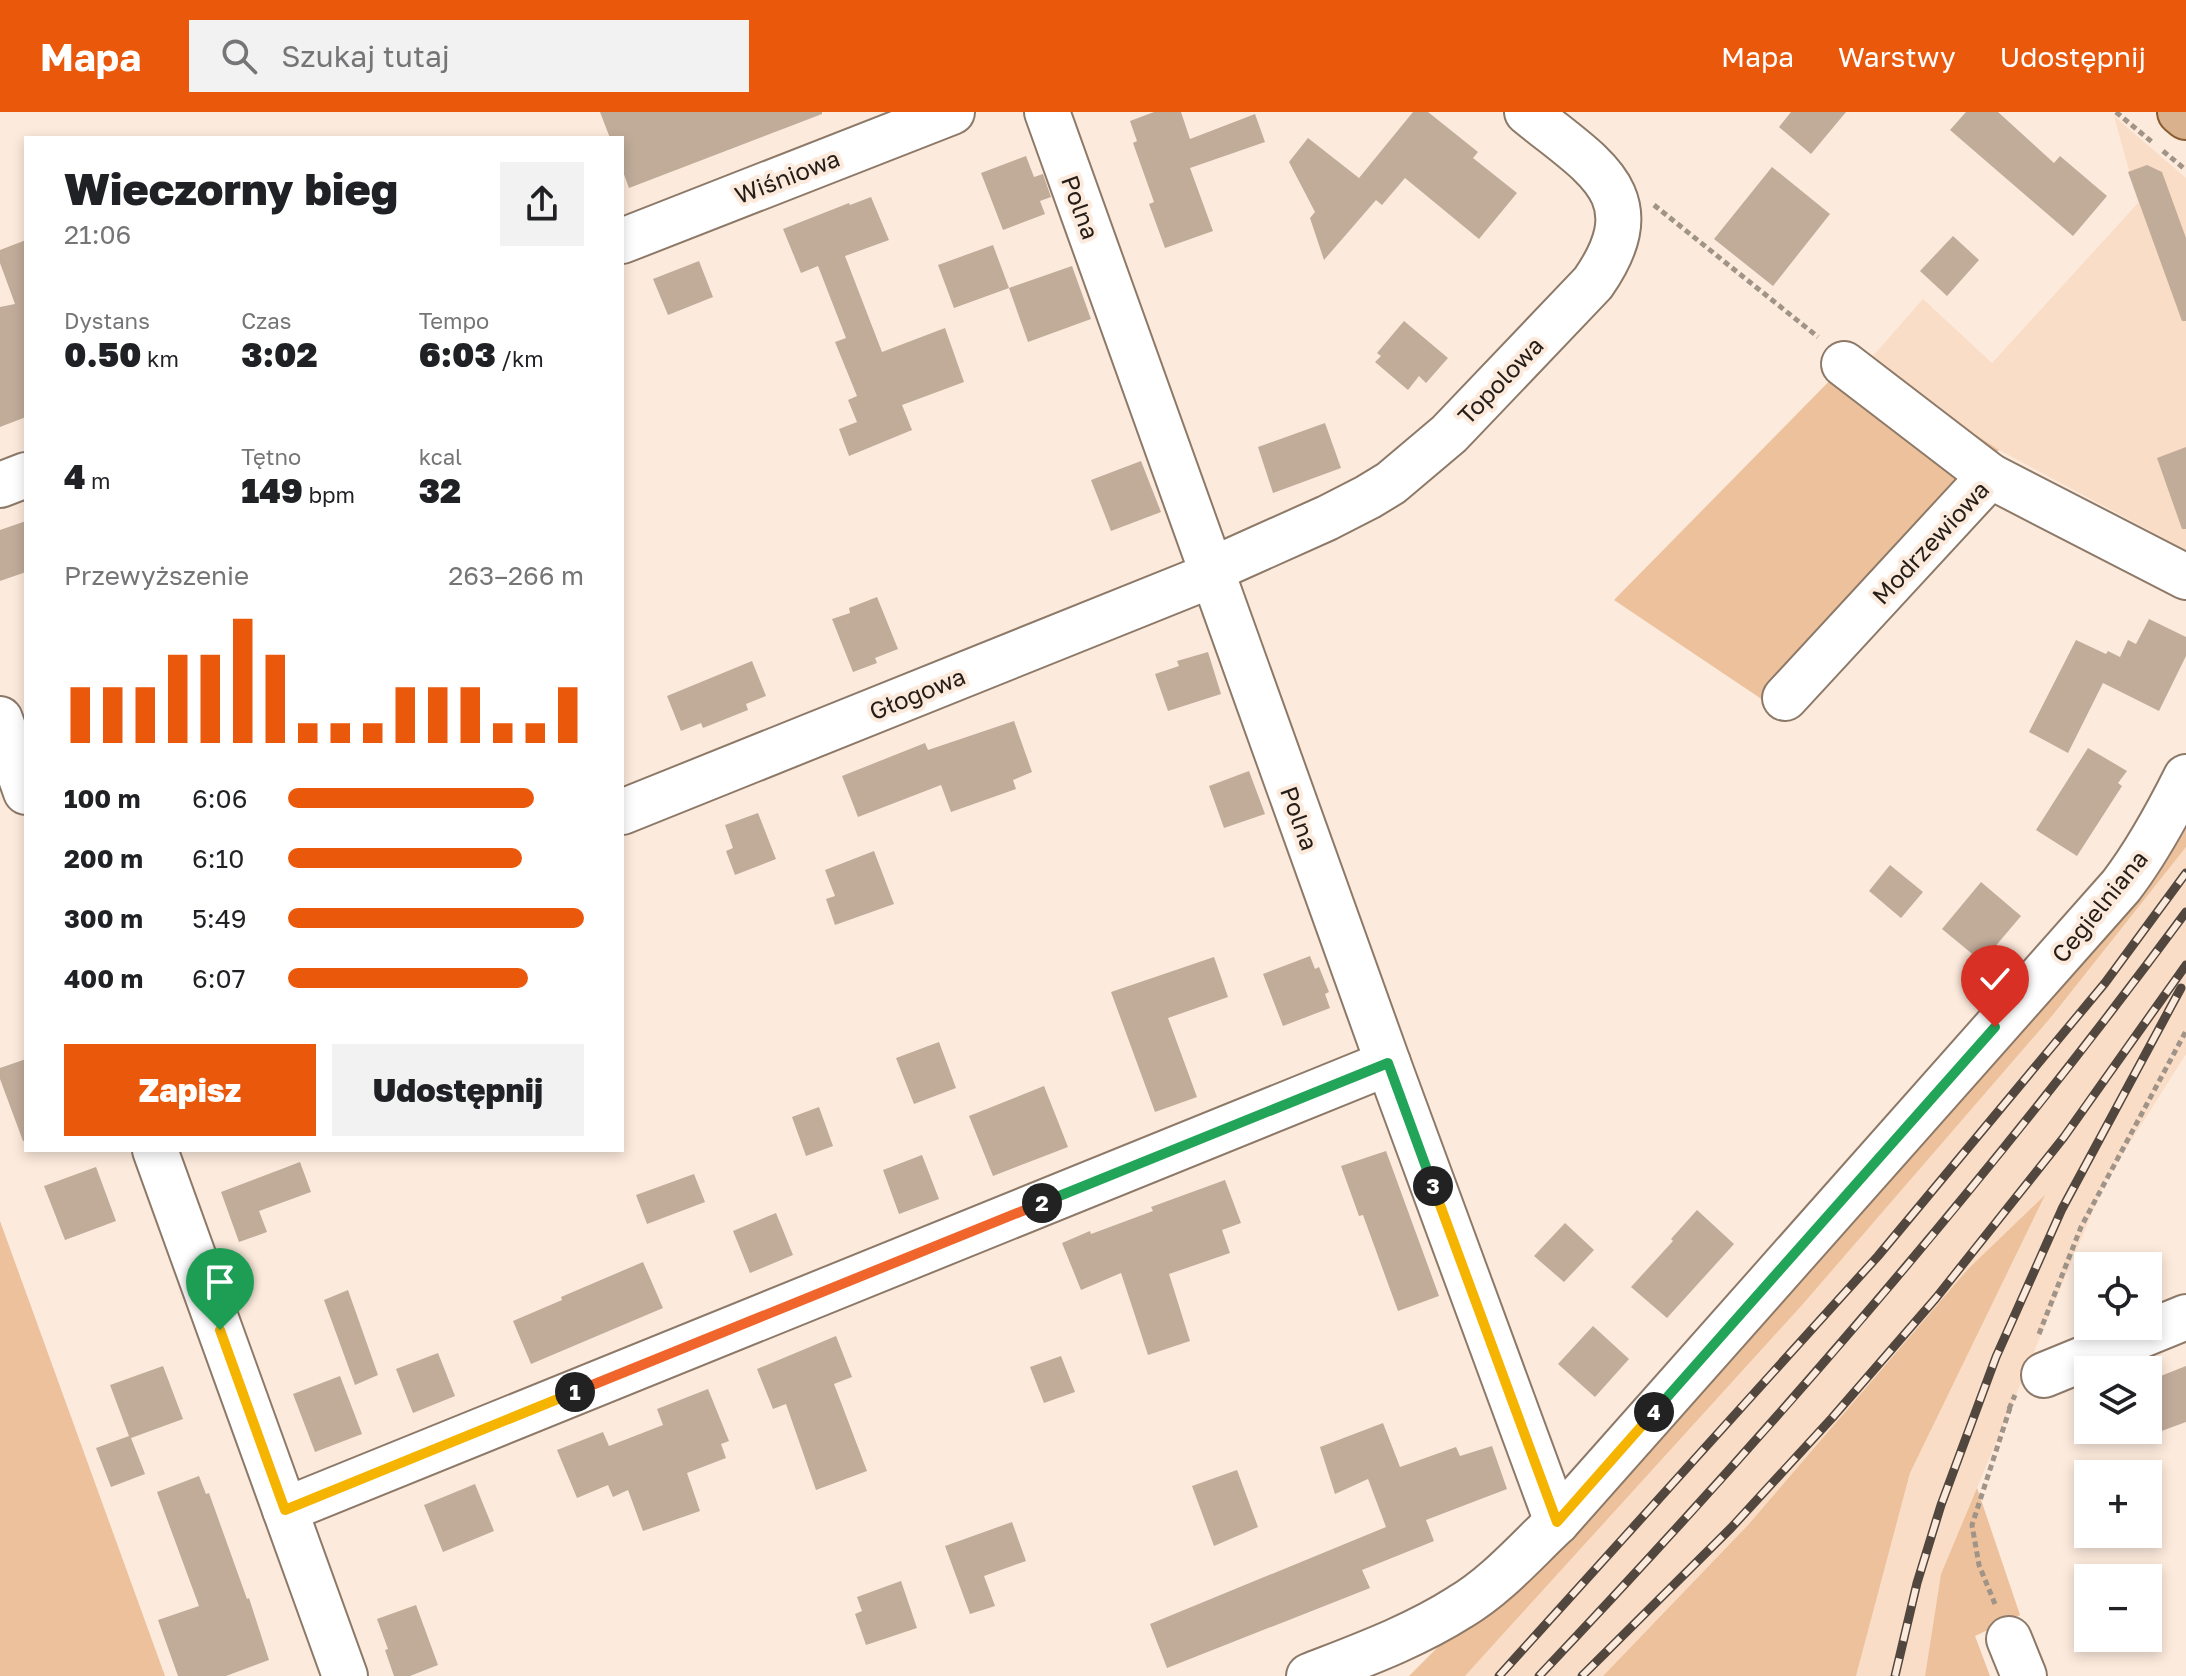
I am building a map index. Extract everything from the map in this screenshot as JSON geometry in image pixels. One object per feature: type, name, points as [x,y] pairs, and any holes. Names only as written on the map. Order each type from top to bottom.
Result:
[{"type":"main road","points":[[2180,112],[2186,117]]},
{"type":"street","name":"Wiśniowa","points":[[624,240],[952,112]]},
{"type":"street","name":"Polna","points":[[1047,112],[1388,1063],[1557,1522]]},
{"type":"street","points":[[1527,112],[1577,153],[1613,191]]},
{"type":"street","name":"Topolowa","points":[[1212,572],[1368,497],[1391,483],[1441,442],[1593,283],[1609,257],[1619,228],[1619,213],[1613,191]]},
{"type":"street","points":[[1844,364],[1990,476]]},
{"type":"street","points":[[0,485],[24,476]]},
{"type":"street","name":"Modrzewiowa","points":[[1785,698],[1990,476],[2186,577]]},
{"type":"street","name":"Głogowa","points":[[624,811],[1212,572]]},
{"type":"street","points":[[0,719],[24,786]]},
{"type":"street","name":"Cegielniana","points":[[1309,1676],[1385,1646],[1461,1607],[1489,1587],[1557,1522],[2121,886],[2147,849],[2186,777]]},
{"type":"street","points":[[285,1510],[1388,1063]]},
{"type":"street","points":[[156,1152],[345,1676]]},
{"type":"street","points":[[2034,1365],[2186,1317]]},
{"type":"street","points":[[1396,1676],[1461,1607]]},
{"type":"path","points":[[1613,191],[1636,190],[1822,341],[1844,364]]},
{"type":"path","points":[[2016,1657],[1979,1565],[1972,1525],[2009,1409],[2034,1365],[2081,1227],[2186,1031]]},
{"type":"path","points":[[2009,1409],[2034,1365]]},
{"type":"shaded area","points":[[2114,116],[2186,178],[2186,550],[1999,450],[1865,365],[1923,299],[1992,363],[2138,203]]},
{"type":"shaded area","points":[[1854,356],[1999,450],[1763,700],[1614,600]]},
{"type":"shaded area","points":[[2186,808],[2186,847],[2052,1016],[1803,1304],[1465,1676],[1409,1676],[1451,1634]]},
{"type":"shaded area","points":[[2186,847],[2186,1054],[2105,1182],[2074,1252],[1941,1574],[1925,1676],[1856,1676],[1910,1473],[2043,1197],[1968,1269],[1748,1525],[1603,1676],[1465,1676],[1803,1304],[2052,1016]]},
{"type":"shaded area","points":[[2045,1195],[1910,1473],[1856,1676],[1603,1676],[1748,1525],[1968,1269]]},
{"type":"shaded area","points":[[0,1221],[165,1676],[0,1676]]},
{"type":"shaded area","points":[[1977,1488],[2020,1615],[1975,1636],[1990,1676],[1925,1676],[1941,1574]]},
{"type":"building","points":[[600,112],[822,112],[629,188],[624,174],[624,136],[609,136]]},
{"type":"building","points":[[1154,112],[1181,112],[1190,139],[1255,114],[1265,142],[1190,168],[1213,231],[1165,248],[1149,204],[1154,202],[1133,143],[1137,141],[1130,121]]},
{"type":"building","points":[[1413,112],[1428,112],[1478,152],[1473,158],[1517,193],[1479,239],[1405,178],[1382,205],[1376,200],[1324,260],[1310,218],[1315,212],[1289,162],[1308,138],[1359,178]]},
{"type":"building","points":[[1791,112],[1846,112],[1811,154],[1779,127]]},
{"type":"building","points":[[1966,112],[1998,112],[2054,163],[2060,156],[2107,196],[2073,236],[1950,130]]},
{"type":"building","points":[[1026,156],[1034,177],[1043,174],[1051,197],[1040,201],[1045,214],[1003,230],[981,173]]},
{"type":"building","points":[[2147,165],[2162,172],[2186,238],[2186,321],[2182,321],[2128,172]]},
{"type":"building","points":[[1772,167],[1830,214],[1773,286],[1714,239]]},
{"type":"building","points":[[871,197],[889,240],[845,256],[882,352],[945,328],[964,382],[902,405],[912,430],[849,456],[839,429],[857,422],[848,400],[857,396],[835,342],[846,338],[818,266],[801,273],[783,229]]},
{"type":"building","points":[[1953,236],[1979,260],[1947,296],[1920,271]]},
{"type":"building","points":[[24,241],[24,418],[0,427],[0,307],[15,304],[0,263],[0,250]]},
{"type":"building","points":[[993,245],[1009,288],[954,308],[938,265]]},
{"type":"building","points":[[699,261],[713,297],[668,315],[653,279]]},
{"type":"building","points":[[1072,266],[1091,319],[1028,342],[1009,288]]},
{"type":"building","points":[[1404,321],[1448,358],[1426,383],[1419,376],[1408,390],[1375,362],[1381,356],[1377,353]]},
{"type":"building","points":[[1325,423],[1341,468],[1273,493],[1258,447]]},
{"type":"building","points":[[2186,447],[2186,529],[2182,529],[2157,458]]},
{"type":"building","points":[[1141,461],[1161,512],[1111,531],[1091,480]]},
{"type":"building","points":[[24,522],[24,573],[0,581],[0,530]]},
{"type":"building","points":[[877,597],[898,649],[875,658],[877,663],[853,672],[832,619],[850,613],[849,608]]},
{"type":"building","points":[[2149,619],[2186,637],[2186,656],[2159,711],[2103,683],[2068,753],[2029,732],[2076,640],[2120,657],[2128,640],[2136,644]]},
{"type":"building","points":[[1208,652],[1221,694],[1168,711],[1155,674],[1179,666],[1177,661]]},
{"type":"building","points":[[752,661],[766,696],[746,704],[748,710],[703,728],[701,723],[681,731],[667,696]]},
{"type":"building","points":[[1014,721],[1032,772],[1013,780],[1016,789],[951,812],[941,785],[858,817],[842,776],[925,743],[928,750]]},
{"type":"building","points":[[2088,748],[2127,771],[2118,783],[2122,786],[2077,856],[2036,830]]},
{"type":"building","points":[[1249,771],[1265,814],[1224,828],[1209,786]]},
{"type":"building","points":[[758,813],[776,859],[735,875],[726,851],[733,848],[725,825]]},
{"type":"building","points":[[874,851],[894,904],[835,925],[826,899],[835,896],[825,870]]},
{"type":"building","points":[[1890,865],[1923,892],[1901,918],[1869,891]]},
{"type":"building","points":[[1981,882],[2021,916],[1982,962],[1942,929]]},
{"type":"building","points":[[1310,956],[1315,969],[1319,967],[1329,992],[1325,994],[1330,1008],[1283,1026],[1263,974]]},
{"type":"building","points":[[1214,957],[1228,997],[1168,1018],[1197,1097],[1155,1112],[1111,992]]},
{"type":"building","points":[[939,1042],[956,1088],[914,1104],[896,1058]]},
{"type":"building","points":[[24,1060],[24,1141],[0,1079],[0,1068]]},
{"type":"building","points":[[1044,1086],[1068,1147],[993,1176],[969,1116]]},
{"type":"building","points":[[819,1107],[833,1146],[806,1156],[792,1117]]},
{"type":"building","points":[[1386,1151],[1439,1296],[1398,1311],[1363,1215],[1359,1216],[1341,1166]]},
{"type":"building","points":[[922,1155],[939,1199],[899,1214],[883,1170]]},
{"type":"building","points":[[300,1162],[311,1192],[259,1211],[267,1232],[239,1242],[221,1192]]},
{"type":"building","points":[[96,1167],[116,1221],[65,1240],[44,1186]]},
{"type":"building","points":[[694,1174],[705,1202],[647,1224],[636,1195]]},
{"type":"building","points":[[1225,1180],[1241,1223],[1222,1230],[1230,1253],[1169,1274],[1190,1341],[1148,1355],[1121,1273],[1081,1290],[1062,1243],[1153,1211],[1151,1207]]},
{"type":"building","points":[[1697,1210],[1734,1244],[1667,1318],[1631,1287]]},
{"type":"building","points":[[776,1213],[793,1255],[750,1273],[733,1231]]},
{"type":"building","points":[[1565,1223],[1594,1250],[1564,1282],[1534,1256]]},
{"type":"building","points":[[643,1262],[663,1308],[531,1364],[513,1321]]},
{"type":"building","points":[[348,1290],[378,1375],[355,1385],[324,1300]]},
{"type":"building","points":[[1593,1326],[1629,1359],[1595,1397],[1558,1364]]},
{"type":"building","points":[[836,1336],[852,1377],[834,1384],[867,1471],[816,1490],[786,1404],[773,1409],[757,1369]]},
{"type":"building","points":[[438,1353],[455,1396],[413,1413],[396,1369]]},
{"type":"building","points":[[1061,1356],[1075,1392],[1044,1403],[1030,1367]]},
{"type":"building","points":[[163,1366],[183,1419],[131,1438],[145,1474],[111,1487],[96,1448],[129,1436],[110,1385]]},
{"type":"building","points":[[2186,1366],[2186,1422],[2162,1431],[2162,1375]]},
{"type":"building","points":[[340,1376],[362,1434],[315,1452],[293,1394]]},
{"type":"building","points":[[708,1389],[729,1441],[721,1444],[726,1458],[687,1473],[700,1511],[643,1531],[628,1490],[613,1497],[608,1485],[577,1498],[557,1450],[603,1432],[609,1446],[663,1425],[657,1409]]},
{"type":"building","points":[[1383,1423],[1400,1467],[1456,1447],[1460,1456],[1492,1446],[1507,1489],[1426,1520],[1434,1541],[1362,1570],[1370,1588],[1167,1668],[1150,1624],[1386,1527],[1368,1479],[1335,1494],[1320,1447]]},
{"type":"building","points":[[1237,1470],[1258,1527],[1214,1546],[1192,1486]]},
{"type":"building","points":[[199,1476],[206,1494],[209,1493],[249,1598],[269,1660],[226,1676],[178,1676],[158,1620],[199,1606],[157,1492]]},
{"type":"building","points":[[475,1484],[494,1531],[443,1552],[424,1505]]},
{"type":"building","points":[[1012,1522],[1026,1561],[984,1576],[995,1606],[970,1614],[945,1546]]},
{"type":"building","points":[[901,1581],[917,1628],[866,1645],[855,1614],[862,1611],[857,1597]]},
{"type":"building","points":[[416,1605],[438,1665],[410,1676],[394,1676],[377,1619]]},
{"type":"railway","points":[[1499,1676],[1878,1256],[2105,983],[2186,873]]},
{"type":"railway","points":[[1539,1676],[1709,1492],[1874,1304],[2034,1111],[2186,912]]},
{"type":"railway","points":[[1582,1676],[1731,1528],[1936,1298],[2064,1137],[2186,965]]},
{"type":"railway","points":[[1895,1676],[1917,1583],[1941,1505],[1996,1357],[2062,1209],[2181,988]]},
{"type":"route","points":[[220,1330],[285,1510],[1388,1063],[1557,1522],[1995,1027]]}]
